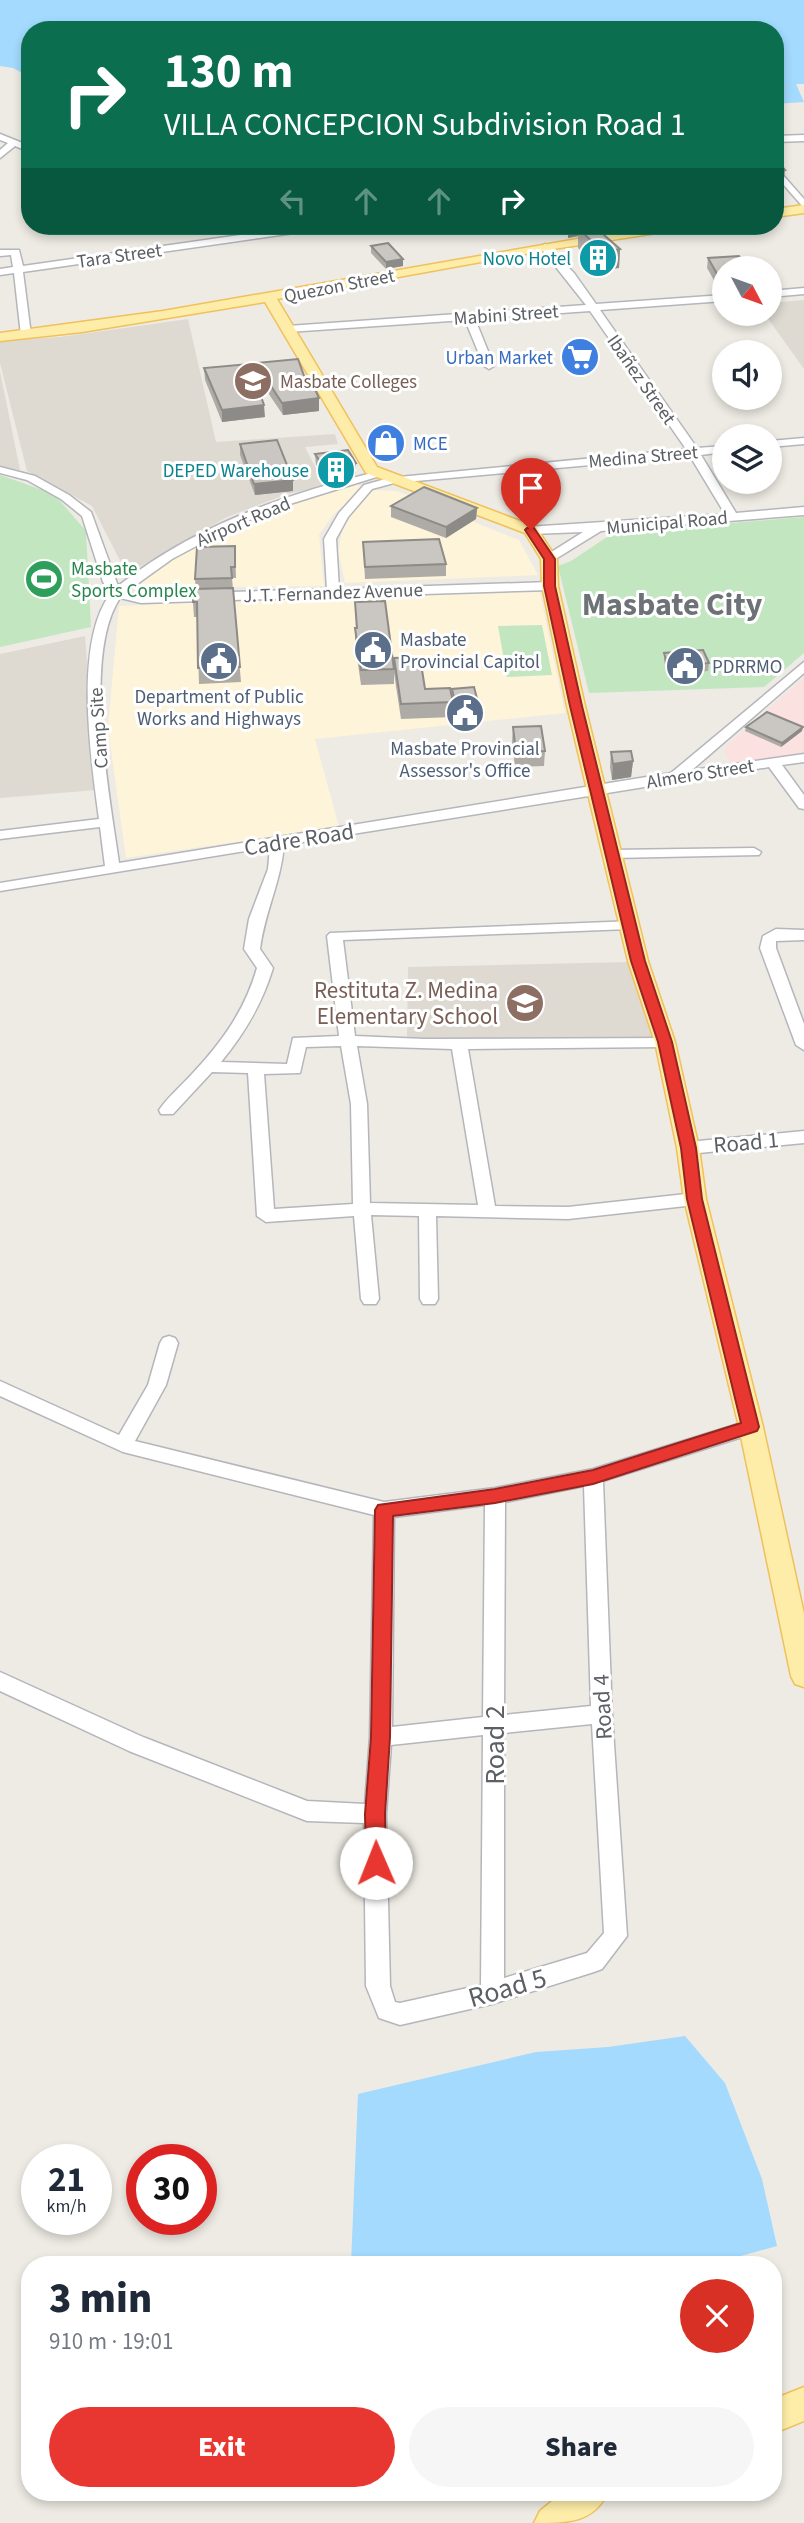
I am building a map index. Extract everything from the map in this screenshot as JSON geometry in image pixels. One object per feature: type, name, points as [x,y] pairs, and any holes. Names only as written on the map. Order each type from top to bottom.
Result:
[{"type":"main road","points":[[784,210],[804,207]]},
{"type":"main road","name":"Quezon Street","points":[[0,337],[271,298],[620,235]]},
{"type":"main road","points":[[271,298],[372,470],[531,530],[549,559],[550,586],[612,854],[629,924],[665,1042],[688,1148],[695,1199],[751,1427],[804,1676]]},
{"type":"main road","points":[[782,2413],[804,2404]]},
{"type":"main road","points":[[552,2523],[580,2501]]},
{"type":"street","points":[[0,137],[21,146]]},
{"type":"street","points":[[784,139],[804,138]]},
{"type":"street","points":[[0,155],[13,143]]},
{"type":"street","points":[[784,181],[804,207]]},
{"type":"street","name":"Tara Street","points":[[0,272],[258,235]]},
{"type":"street","name":"Ibañez Street","points":[[545,247],[570,275],[694,452],[732,516]]},
{"type":"street","points":[[0,253],[16,252],[26,335]]},
{"type":"street","points":[[782,293],[804,291]]},
{"type":"street","name":"Mabini Street","points":[[288,329],[712,299]]},
{"type":"street","points":[[469,317],[489,366]]},
{"type":"street","points":[[782,443],[804,441]]},
{"type":"street","name":"Medina Street","points":[[364,483],[386,477],[712,450]]},
{"type":"street","points":[[0,470],[31,478],[65,497],[87,515],[108,582],[118,594]]},
{"type":"street","points":[[332,593],[330,539],[364,483]]},
{"type":"street","name":"Airport Road","points":[[118,594],[148,570],[209,533],[259,509],[364,483]]},
{"type":"street","name":"Municipal Road","points":[[531,530],[598,528],[804,511]]},
{"type":"street","points":[[549,559],[598,528]]},
{"type":"street","name":"J. T. Fernandez Avenue","points":[[118,594],[141,599],[550,586]]},
{"type":"street","name":"Camp Site","points":[[112,867],[93,690],[102,628],[110,603],[118,594]]},
{"type":"street","points":[[676,777],[804,666]]},
{"type":"street","points":[[724,734],[720,750],[727,768]]},
{"type":"street","name":"Almero Street","points":[[597,790],[804,758]]},
{"type":"street","points":[[772,761],[804,805]]},
{"type":"street","name":"Cadre Road","points":[[0,887],[597,790]]},
{"type":"street","points":[[0,835],[107,822]]},
{"type":"street","points":[[167,1110],[242,1026],[261,988],[265,968],[252,949],[253,939],[256,919],[275,869],[277,843]]},
{"type":"street","points":[[612,854],[754,852]]},
{"type":"street","points":[[370,1299],[362,1209],[359,1104],[335,936],[629,924]]},
{"type":"street","points":[[804,936],[776,934],[768,939],[768,948],[804,1045]]},
{"type":"street","points":[[208,1067],[294,1069],[299,1042],[665,1042]]},
{"type":"street","points":[[459,1044],[487,1210]]},
{"type":"street","points":[[256,1069],[265,1216],[362,1209],[568,1213],[695,1199]]},
{"type":"street","name":"Road 1","points":[[688,1148],[804,1137]]},
{"type":"street","points":[[427,1209],[429,1299]]},
{"type":"street","points":[[123,1445],[157,1385],[169,1343]]},
{"type":"street","points":[[0,1388],[123,1445],[384,1510],[495,1496],[593,1477],[751,1427]]},
{"type":"street","name":"Road 4","points":[[593,1477],[602,1714],[616,1936]]},
{"type":"street","name":"Road 2","points":[[492,1993],[495,1496]]},
{"type":"street","points":[[0,1681],[136,1744],[307,1811],[375,1814],[381,1737],[384,1510]]},
{"type":"street","points":[[381,1737],[602,1714]]},
{"type":"street","name":"Road 5","points":[[375,1814],[378,1986],[387,2010],[400,2014],[492,1993],[594,1961],[616,1936]]},
{"type":"shaded area","points":[[804,300],[804,369],[773,326],[782,326],[782,302]]},
{"type":"shaded area","points":[[188,319],[216,442],[335,434],[338,444],[305,447],[325,486],[287,494],[227,517],[127,574],[92,506],[27,471],[0,363],[0,341],[60,337]]},
{"type":"shaded area","points":[[0,371],[20,470],[0,467]]},
{"type":"shaded area","points":[[356,484],[363,488],[333,515],[319,535],[324,586],[133,588],[197,543],[259,515]]},
{"type":"shaded area","points":[[373,490],[397,491],[519,540],[538,575],[345,583],[338,552],[344,521]]},
{"type":"shaded area","points":[[539,588],[565,713],[315,739],[339,827],[126,858],[108,728],[119,606]]},
{"type":"shaded area","points":[[85,636],[96,790],[0,798],[0,654]]},
{"type":"shaded area","points":[[804,678],[804,755],[731,764],[724,751],[726,746]]},
{"type":"shaded area","name":"Restituta Z. Medina Elementary School","points":[[628,962],[654,1039],[407,1041],[408,967]]},
{"type":"green space","name":"Masbate Sports Complex","points":[[0,475],[54,494],[86,531],[91,627],[0,647]]},
{"type":"green space","points":[[804,517],[804,653],[764,687],[589,693],[558,566],[571,561],[613,533]]},
{"type":"green space","points":[[542,625],[552,675],[507,677],[498,626]]},
{"type":"water","points":[[0,0],[804,0],[804,84],[796,84],[804,102],[784,103],[784,21],[21,21],[21,72],[0,66]]},
{"type":"water","points":[[685,2036],[725,2083],[762,2179],[777,2246],[741,2256],[351,2256],[358,2094],[536,2052],[608,2047]]},
{"type":"building","points":[[585,235],[604,235],[620,249],[602,251]]},
{"type":"building","points":[[388,243],[403,259],[386,262],[371,246]]},
{"type":"building","points":[[298,359],[307,384],[312,383],[319,398],[282,403],[256,363]]},
{"type":"building","points":[[249,364],[264,405],[222,410],[204,368]]},
{"type":"building","points":[[277,440],[293,480],[254,484],[240,444]]},
{"type":"building","points":[[348,450],[356,463],[326,470],[315,454]]},
{"type":"building","points":[[424,487],[477,508],[446,527],[391,506]]},
{"type":"building","points":[[439,539],[446,564],[365,567],[363,542]]},
{"type":"building","points":[[235,546],[232,578],[195,579],[197,547]]},
{"type":"building","points":[[233,588],[240,667],[198,668],[197,602],[193,602],[194,589]]},
{"type":"building","points":[[385,601],[394,669],[361,670],[355,628],[355,602]]},
{"type":"building","points":[[703,650],[709,663],[668,667],[664,653]]},
{"type":"building","points":[[420,657],[425,689],[450,688],[453,702],[401,704],[394,658]]},
{"type":"building","points":[[474,687],[479,706],[456,707],[452,689]]},
{"type":"building","points":[[767,712],[803,727],[782,743],[746,727]]},
{"type":"building","points":[[541,726],[545,751],[516,752],[513,727]]},
{"type":"building","points":[[631,751],[633,761],[613,764],[611,752]]},
{"type":"place","name":"Novo Hotel","points":[[598,258]]},
{"type":"place","name":"Urban Market","points":[[580,357]]},
{"type":"place","name":"Masbate Colleges","points":[[253,381]]},
{"type":"place","name":"MCE","points":[[386,443]]},
{"type":"place","name":"DEPED Warehouse","points":[[336,470]]},
{"type":"place","name":"Masbate Sports Complex","points":[[44,579]]},
{"type":"place","name":"Masbate Provincial Capitol","points":[[373,650]]},
{"type":"place","name":"Department of Public Works and Highways","points":[[219,661]]},
{"type":"place","name":"PDRRMO","points":[[685,666]]},
{"type":"place","name":"Masbate Provincial Assessor's Office","points":[[465,713]]},
{"type":"place","name":"Restituta Z. Medina Elementary School","points":[[525,1003]]},
{"type":"district","name":"Masbate City","points":[[672,604]]},
{"type":"route","points":[[376,1863],[375,1814],[381,1737],[384,1510],[495,1496],[593,1477],[751,1427],[695,1199],[688,1148],[665,1042],[638,961],[576,706],[550,586],[549,559],[531,530]]}]
